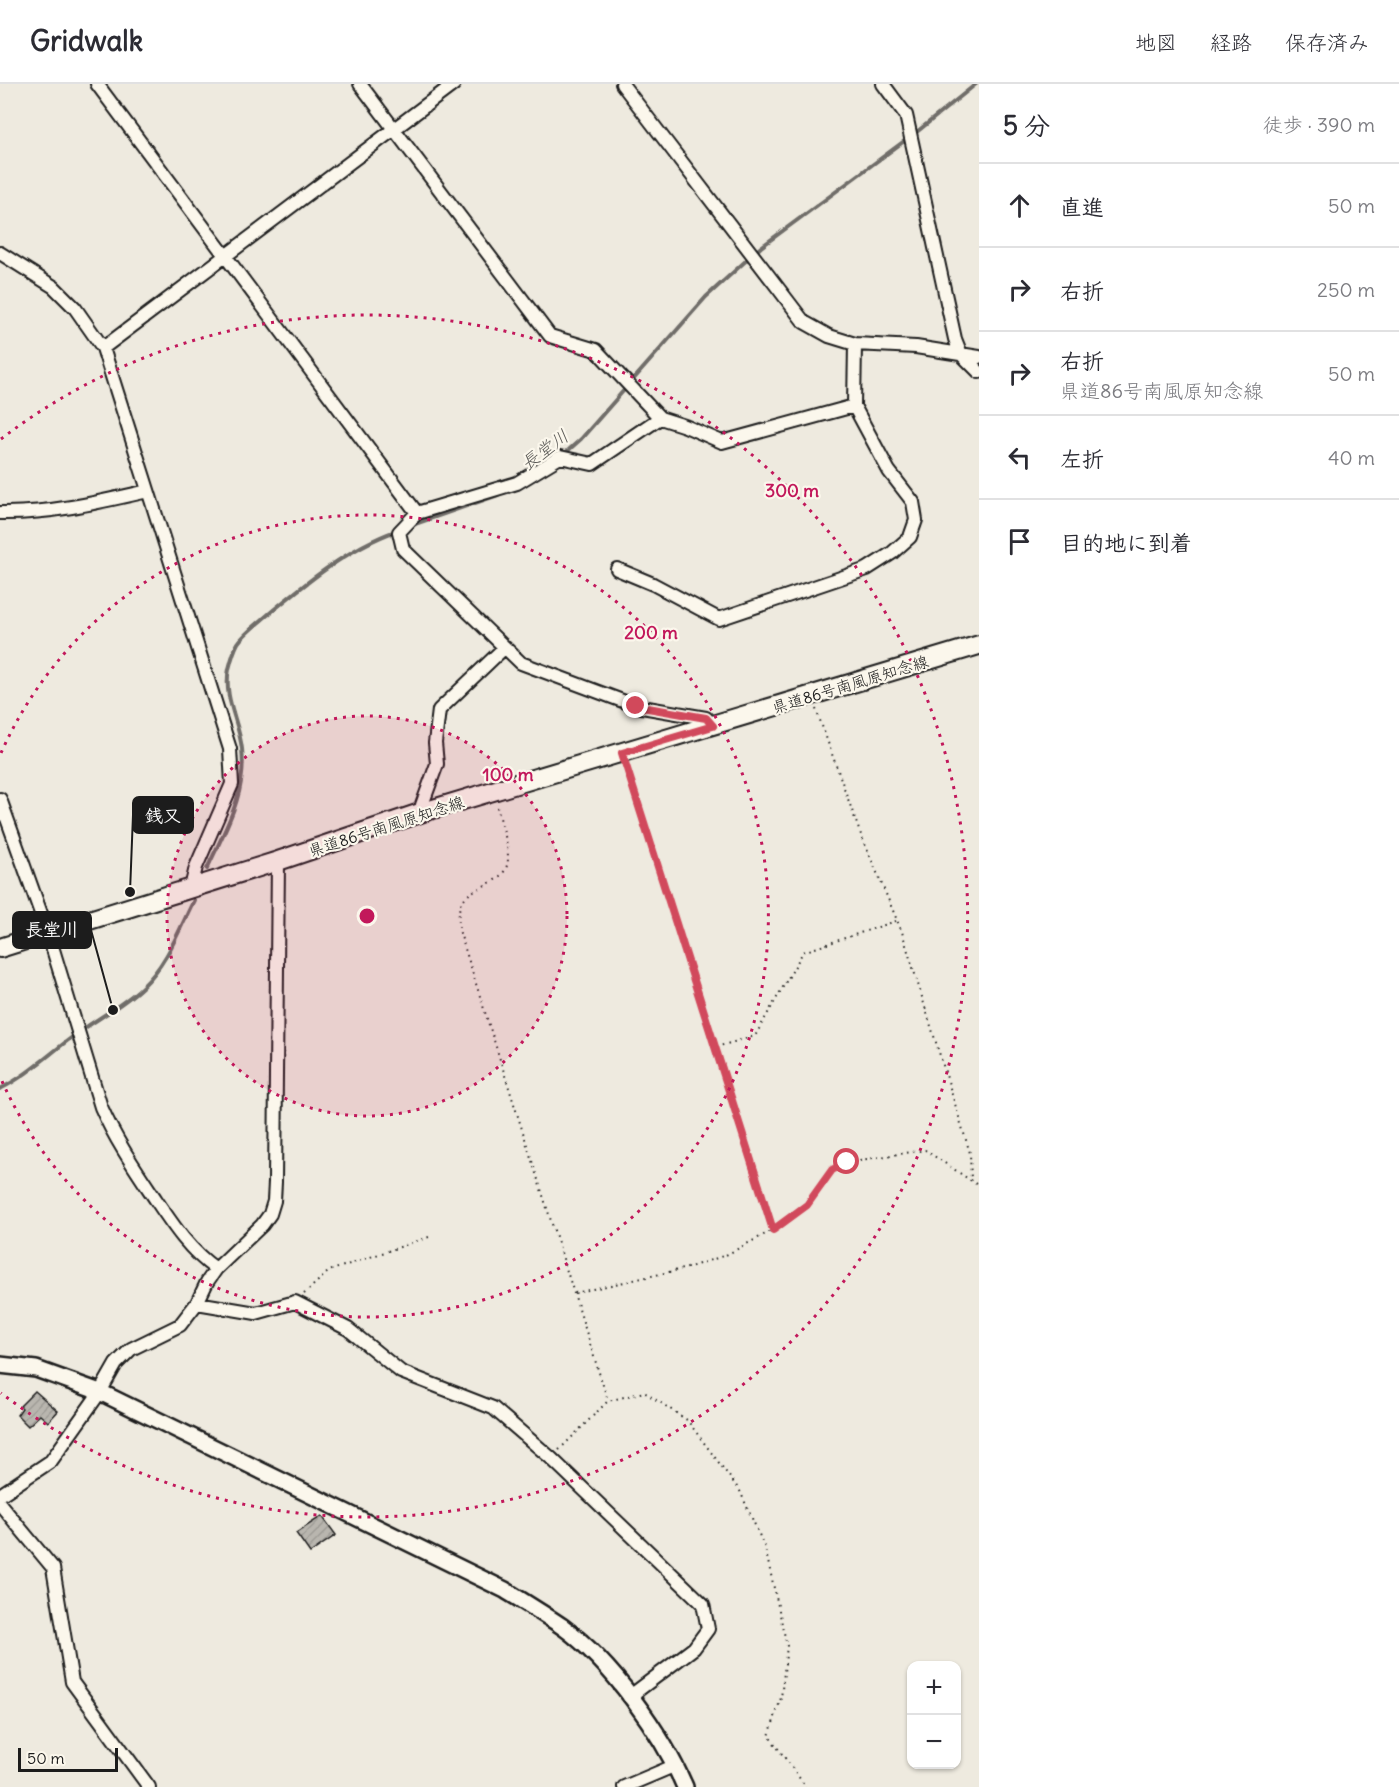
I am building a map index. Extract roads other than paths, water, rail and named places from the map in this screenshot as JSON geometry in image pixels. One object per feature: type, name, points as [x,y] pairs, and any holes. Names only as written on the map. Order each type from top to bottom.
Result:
[{"type":"main road","name":"県道86号南風原知念線","points":[[0,948],[278,861],[423,812],[979,645]]},
{"type":"street","points":[[97,84],[417,513]]},
{"type":"street","points":[[360,84],[550,336],[596,350],[660,418],[722,442],[854,406]]},
{"type":"street","points":[[103,348],[454,84]]},
{"type":"street","points":[[622,84],[804,322],[829,336],[855,344],[916,347],[979,357]]},
{"type":"street","points":[[883,84],[906,115],[952,328],[961,354],[979,372]]},
{"type":"street","points":[[0,253],[54,287],[75,308],[103,348],[230,749],[232,784],[196,867],[191,888]]},
{"type":"street","points":[[617,569],[653,584],[719,619],[867,569],[892,553],[910,537],[916,520],[913,502],[889,471],[854,406],[855,344]]},
{"type":"street","points":[[660,418],[592,464],[560,457],[517,483],[417,513],[399,532],[403,549],[521,663],[636,706],[706,718],[713,726]]},
{"type":"street","points":[[0,513],[83,506],[148,491]]},
{"type":"street","points":[[423,812],[422,805],[437,764],[435,743],[439,710],[504,648]]},
{"type":"street","points":[[0,799],[48,933],[100,1107],[111,1131],[173,1225],[198,1256],[216,1269]]},
{"type":"street","points":[[0,1495],[51,1461],[100,1392],[116,1364],[131,1349],[180,1325],[197,1303],[216,1269],[262,1225],[270,1214],[274,1202],[278,861]]},
{"type":"street","points":[[197,1303],[256,1313],[295,1302],[348,1329],[401,1372],[492,1408],[551,1458],[703,1604],[708,1629],[693,1648],[629,1697]]},
{"type":"street","points":[[0,1365],[36,1369],[100,1392],[505,1590],[564,1628],[595,1655],[629,1697],[676,1766],[685,1787]]},
{"type":"street","points":[[0,1504],[53,1568],[72,1682],[149,1787]]},
{"type":"street","points":[[624,1787],[676,1766]]},
{"type":"waterway","name":"長堂川","points":[[913,135],[976,84]]},
{"type":"waterway","name":"長堂川","points":[[563,455],[581,439],[706,297],[761,247],[907,139]]},
{"type":"waterway","name":"長堂川","points":[[412,525],[498,495]]},
{"type":"waterway","name":"長堂川","points":[[207,869],[233,811],[241,781],[242,749],[228,690],[229,669],[238,643],[264,618],[327,568],[361,547],[396,531]]},
{"type":"waterway","name":"長堂川","points":[[0,1089],[28,1072],[142,987],[159,968],[194,900]]},
{"type":"place","name":"銭又","points":[[130,892]]},
{"type":"place","name":"長堂川","points":[[113,1010]]}]
